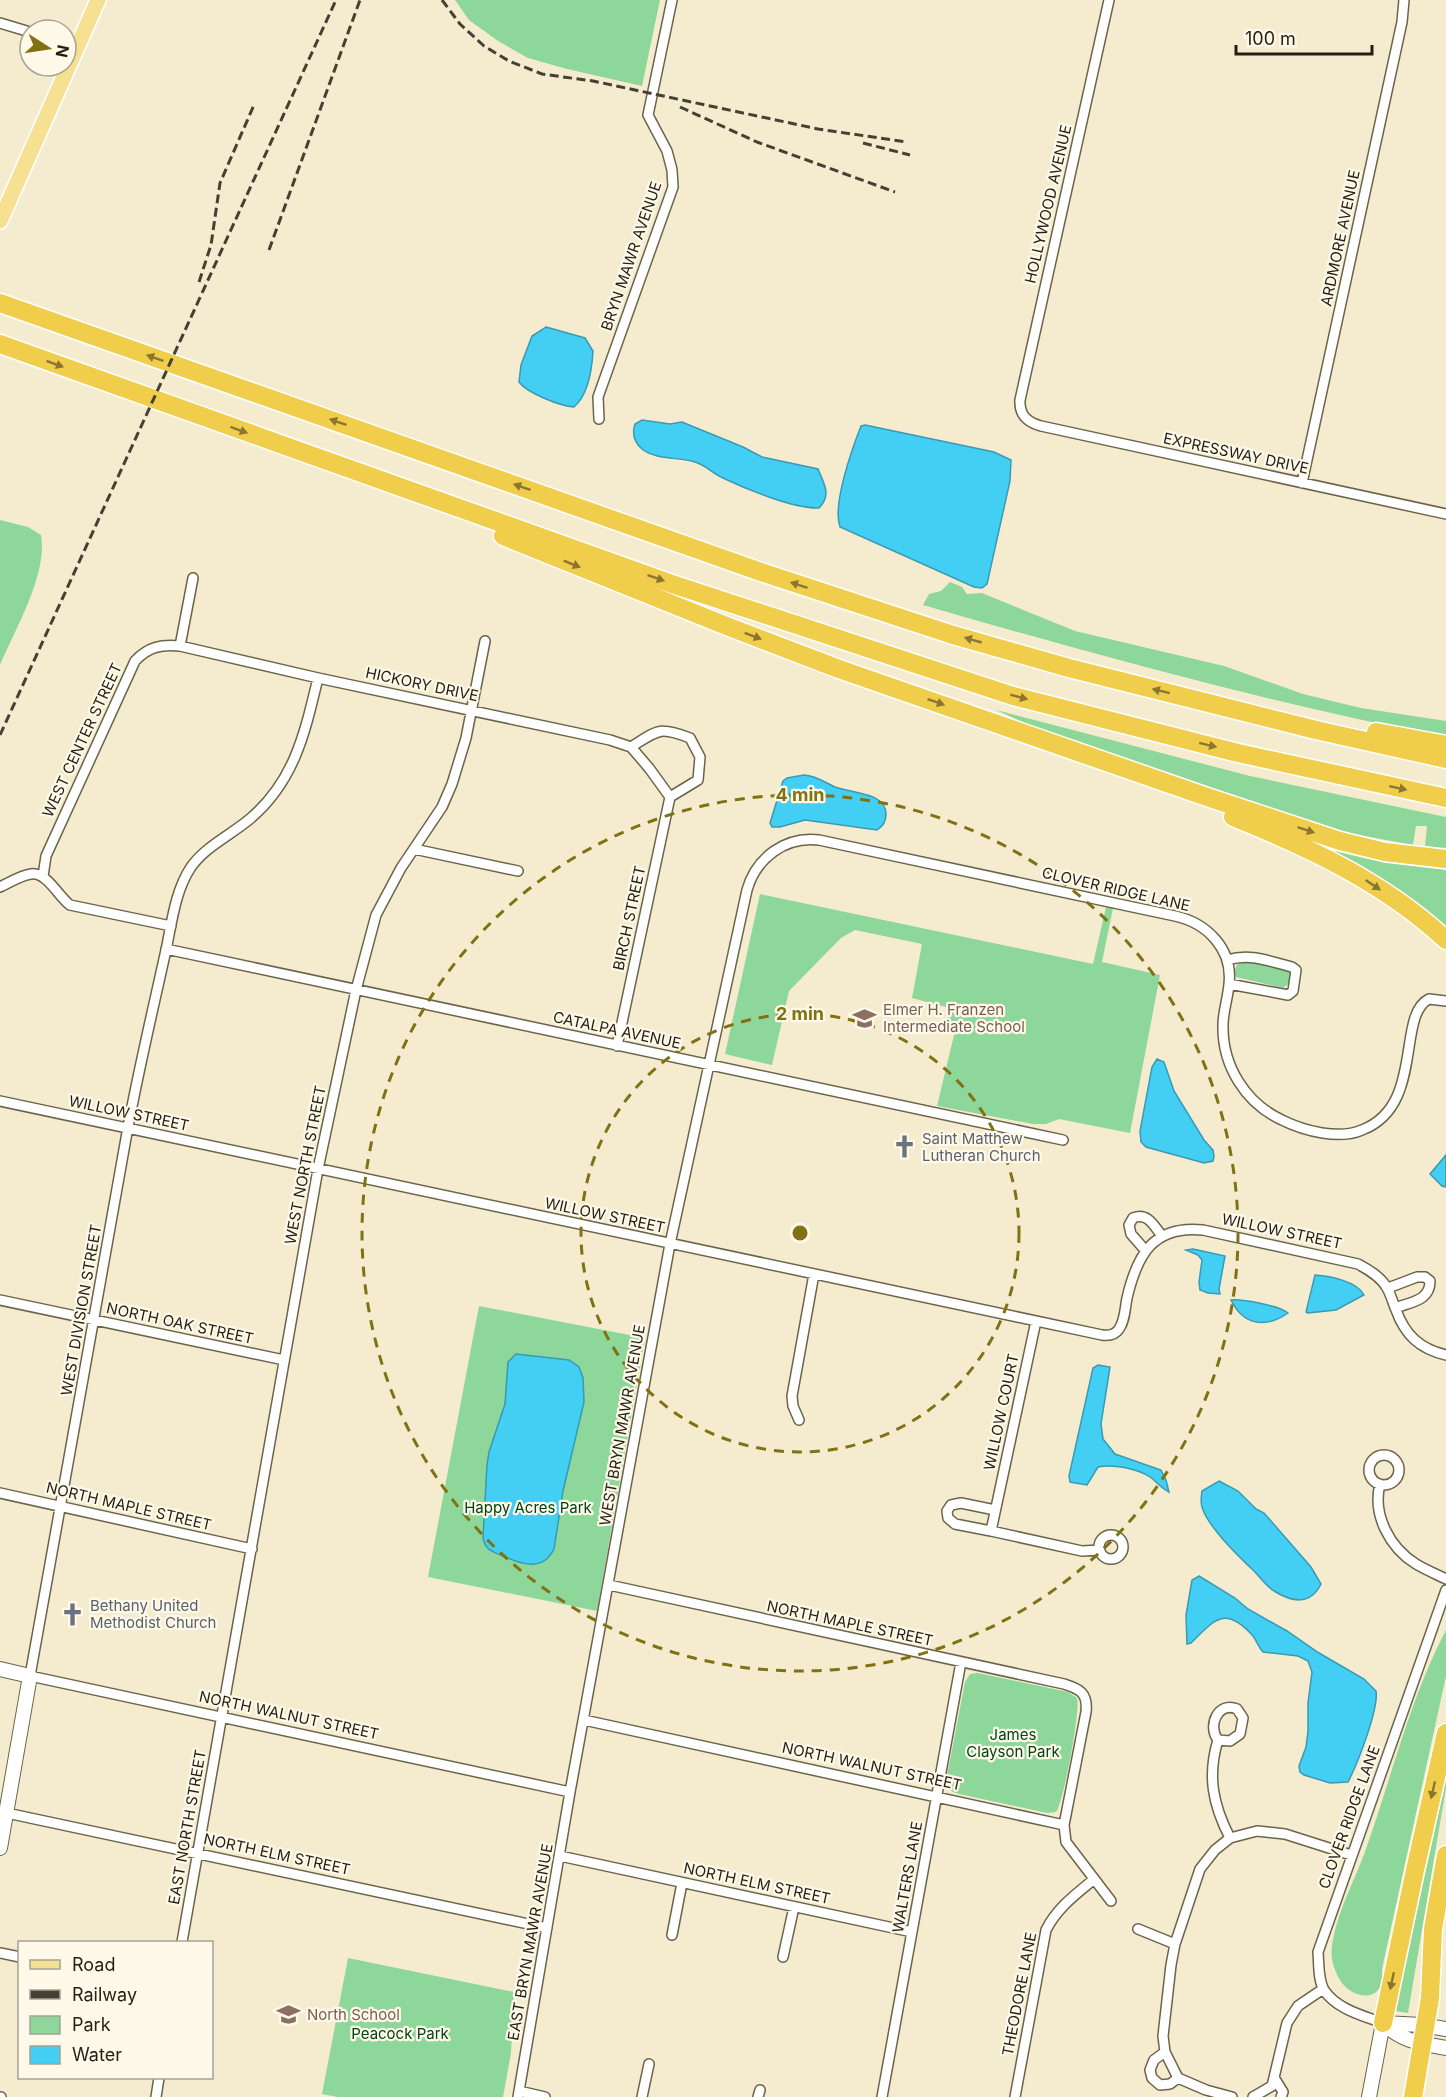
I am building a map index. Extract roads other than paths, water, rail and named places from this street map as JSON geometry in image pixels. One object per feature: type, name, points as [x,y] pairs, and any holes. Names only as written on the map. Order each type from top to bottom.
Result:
[{"type":"highway","points":[[0,302],[813,590],[953,635],[1069,668],[1238,711],[1446,759]]},
{"type":"highway","points":[[0,344],[672,584],[1013,696],[1238,753],[1446,798]]},
{"type":"highway","points":[[403,489],[516,542],[839,669],[1340,841],[1385,852],[1446,859]]},
{"type":"highway","points":[[1238,711],[1446,745]]},
{"type":"highway","points":[[1072,749],[1104,768],[1290,840],[1351,871],[1429,924],[1446,940]]},
{"type":"highway","points":[[1410,912],[1446,949]]},
{"type":"highway","points":[[1383,2023],[1446,1733]]},
{"type":"highway","points":[[1430,1998],[1433,1929],[1446,1855]]},
{"type":"highway","points":[[1413,2097],[1446,1918]]},
{"type":"main road","points":[[78,33],[98,0]]},
{"type":"main road","points":[[0,221],[58,78]]},
{"type":"street","name":"BRYN MAWR AVENUE","points":[[599,419],[598,397],[673,187],[672,170],[667,151],[648,115],[672,0]]},
{"type":"street","name":"HOLLYWOOD AVENUE","points":[[1023,415],[1020,405],[1023,389],[1109,0]]},
{"type":"street","name":"ARDMORE AVENUE","points":[[1302,483],[1401,28],[1404,0]]},
{"type":"street","points":[[0,23],[18,28]]},
{"type":"street","name":"EXPRESSWAY DRIVE","points":[[1023,415],[1032,423],[1041,426],[1446,514]]},
{"type":"street","points":[[180,646],[193,578]]},
{"type":"street","name":"WEST NORTH STREET","points":[[221,1717],[318,1169],[356,990],[376,915],[414,849],[442,807],[452,784],[466,738],[485,641]]},
{"type":"street","name":"HICKORY DRIVE","points":[[180,646],[610,740],[631,747]]},
{"type":"street","name":"WEST CENTER STREET","points":[[43,876],[45,856],[135,661],[152,648],[180,646]]},
{"type":"street","points":[[0,887],[32,873],[43,876],[70,905],[171,926],[177,899],[190,869],[201,855],[269,801],[286,776],[304,739],[318,678]]},
{"type":"street","points":[[668,730],[690,738],[700,757],[698,780],[670,797],[650,768],[631,747],[656,731],[668,730]]},
{"type":"street","name":"BIRCH STREET","points":[[617,1046],[670,797]]},
{"type":"street","name":"CLOVER RIDGE LANE","points":[[709,1064],[749,882],[760,863],[768,855],[784,845],[799,841],[824,841],[1186,918],[1202,926],[1214,936],[1227,960],[1229,984],[1223,1017],[1224,1042],[1231,1069],[1241,1086],[1258,1104],[1282,1120],[1306,1128],[1340,1134],[1365,1129],[1388,1113],[1401,1088],[1418,1008],[1429,999],[1446,1000]]},
{"type":"street","points":[[414,849],[518,871]]},
{"type":"street","name":"WEST DIVISION STREET","points":[[30,1676],[143,1047],[171,926]]},
{"type":"street","name":"CATALPA AVENUE","points":[[166,950],[1063,1140]]},
{"type":"street","points":[[1227,960],[1241,956],[1250,957],[1296,970],[1293,991],[1288,995],[1229,984]]},
{"type":"street","name":"WEST BRYN MAWR AVENUE","points":[[570,1792],[585,1720],[670,1244],[709,1064]]},
{"type":"street","name":"WILLOW STREET","points":[[0,1101],[1102,1335],[1114,1333],[1122,1324],[1135,1267],[1145,1250],[1162,1236],[1188,1229],[1203,1230],[1344,1260],[1366,1268],[1388,1288],[1400,1321],[1411,1337],[1426,1349],[1446,1355]]},
{"type":"street","points":[[1145,1250],[1131,1234],[1129,1225],[1133,1218],[1146,1217],[1162,1236]]},
{"type":"street","points":[[799,1420],[793,1406],[792,1396],[814,1274]]},
{"type":"street","points":[[1388,1288],[1417,1277],[1425,1276],[1430,1281],[1430,1290],[1425,1298],[1395,1308]]},
{"type":"street","name":"NORTH OAK STREET","points":[[0,1300],[284,1360]]},
{"type":"street","name":"WILLOW COURT","points":[[991,1531],[1036,1322]]},
{"type":"street","points":[[1380,1484],[1377,1495],[1380,1513],[1393,1544],[1416,1564],[1446,1579]]},
{"type":"street","name":"NORTH MAPLE STREET","points":[[0,1493],[252,1549]]},
{"type":"street","points":[[995,1510],[956,1503],[950,1506],[947,1513],[948,1519],[955,1524],[1082,1551],[1100,1550]]},
{"type":"street","name":"NORTH MAPLE STREET","points":[[609,1585],[1064,1684],[1078,1689],[1084,1693],[1087,1701],[1086,1712],[1064,1825]]},
{"type":"street","name":"CLOVER RIDGE LANE","points":[[1323,1989],[1318,1952],[1446,1590]]},
{"type":"street","name":"WALTERS LANE","points":[[882,2097],[961,1662]]},
{"type":"street","name":"NORTH WALNUT STREET","points":[[0,1669],[570,1792]]},
{"type":"street","points":[[0,1848],[3,1812],[30,1676]]},
{"type":"street","name":"EAST NORTH STREET","points":[[182,1941],[221,1717]]},
{"type":"street","name":"NORTH WALNUT STREET","points":[[585,1720],[1064,1825]]},
{"type":"street","points":[[1218,1740],[1213,1764],[1213,1792],[1218,1812],[1230,1838]]},
{"type":"street","name":"EAST BRYN MAWR AVENUE","points":[[519,2094],[570,1792]]},
{"type":"street","name":"NORTH ELM STREET","points":[[3,1812],[547,1928]]},
{"type":"street","points":[[1064,1825],[1066,1840],[1093,1880],[1111,1901]]},
{"type":"street","points":[[1232,2097],[1206,2090],[1179,2078],[1165,2052],[1164,2020],[1175,1944],[1200,1869],[1215,1850],[1230,1838],[1252,1832],[1273,1831],[1351,1855]]},
{"type":"street","name":"NORTH ELM STREET","points":[[560,1856],[912,1932]]},
{"type":"street","name":"THEODORE LANE","points":[[1015,2097],[1046,1930],[1063,1905],[1093,1880]]},
{"type":"street","points":[[672,1935],[682,1883]]},
{"type":"street","points":[[783,1957],[794,1906]]},
{"type":"street","points":[[1138,1929],[1175,1944]]},
{"type":"street","points":[[0,1953],[18,1957]]},
{"type":"street","points":[[1253,2097],[1272,2086],[1287,2023],[1298,2007],[1323,1989],[1342,2006],[1383,2023],[1446,2029]]},
{"type":"street","points":[[1383,2023],[1396,2036],[1446,2048]]},
{"type":"street","points":[[1369,2097],[1383,2023]]},
{"type":"street","points":[[1165,2052],[1154,2060],[1150,2070],[1152,2078],[1160,2085],[1170,2084],[1179,2078]]},
{"type":"street","points":[[642,2097],[649,2064]]},
{"type":"street","points":[[156,2097],[159,2079]]},
{"type":"street","points":[[1275,2079],[1283,2092],[1281,2097]]},
{"type":"street","points":[[519,2094],[545,2097]]},
{"type":"water","points":[[546,327],[585,338],[593,351],[586,389],[574,407],[544,398],[519,382],[521,365],[532,336]]},
{"type":"water","points":[[642,420],[670,424],[682,422],[762,457],[818,469],[826,489],[825,499],[819,508],[770,498],[719,476],[699,463],[648,453],[635,440],[635,424]]},
{"type":"water","points":[[861,426],[994,452],[1011,460],[1010,481],[987,584],[982,588],[974,587],[840,527],[838,517],[844,477]]},
{"type":"water","points":[[804,775],[817,778],[835,787],[874,797],[884,807],[886,814],[884,824],[877,830],[805,820],[772,827],[770,823],[783,781]]},
{"type":"water","points":[[1157,1059],[1164,1062],[1174,1091],[1204,1140],[1213,1150],[1213,1161],[1204,1163],[1146,1147],[1141,1142],[1140,1131],[1152,1067]]},
{"type":"water","points":[[1446,1155],[1446,1187],[1430,1174]]},
{"type":"water","points":[[1193,1249],[1225,1256],[1220,1294],[1200,1290],[1202,1260],[1198,1255],[1186,1250]]},
{"type":"water","points":[[1315,1275],[1349,1283],[1364,1295],[1336,1310],[1308,1313],[1306,1312]]},
{"type":"water","points":[[1231,1300],[1261,1303],[1288,1313],[1271,1321],[1255,1322],[1242,1315]]},
{"type":"water","points":[[516,1354],[569,1360],[579,1367],[583,1378],[584,1402],[563,1491],[554,1549],[544,1561],[532,1564],[519,1562],[493,1552],[485,1545],[483,1537],[489,1452],[505,1404],[508,1362]]},
{"type":"water","points":[[1098,1365],[1110,1367],[1101,1424],[1103,1439],[1115,1454],[1161,1470],[1169,1492],[1144,1474],[1117,1466],[1098,1467],[1087,1485],[1070,1482],[1069,1476],[1093,1368]]},
{"type":"water","points":[[1219,1481],[1238,1491],[1256,1509],[1264,1513],[1311,1567],[1321,1584],[1312,1596],[1300,1600],[1287,1598],[1274,1591],[1218,1534],[1202,1508],[1201,1500],[1202,1491]]},
{"type":"water","points":[[1199,1576],[1235,1598],[1248,1609],[1364,1679],[1376,1691],[1371,1723],[1348,1782],[1330,1783],[1300,1772],[1299,1766],[1306,1747],[1308,1731],[1308,1703],[1312,1672],[1308,1661],[1298,1656],[1263,1652],[1253,1636],[1243,1626],[1227,1618],[1213,1623],[1187,1644],[1186,1615],[1192,1580]]},
{"type":"railway","points":[[0,735],[336,0]]},
{"type":"railway","points":[[269,250],[360,0]]},
{"type":"railway","points":[[442,0],[460,24],[484,46],[509,61],[542,74],[593,81],[818,129],[907,142]]},
{"type":"railway","points":[[199,282],[211,245],[220,183],[254,105]]},
{"type":"railway","points":[[680,107],[757,142],[895,192]]},
{"type":"railway","points":[[863,143],[910,155]]},
{"type":"place","name":"Elmer H. Franzen Intermediate School","points":[[865,1018]]},
{"type":"place","name":"Saint Matthew Lutheran Church","points":[[904,1147]]},
{"type":"place","name":"Bethany United Methodist Church","points":[[72,1614]]},
{"type":"place","name":"North School","points":[[289,2014]]},
{"type":"park label","name":"Happy Acres Park","points":[[528,1507]]},
{"type":"park label","name":"James Clayson Park","points":[[1013,1742]]},
{"type":"park label","name":"Peacock Park","points":[[400,2033]]}]
